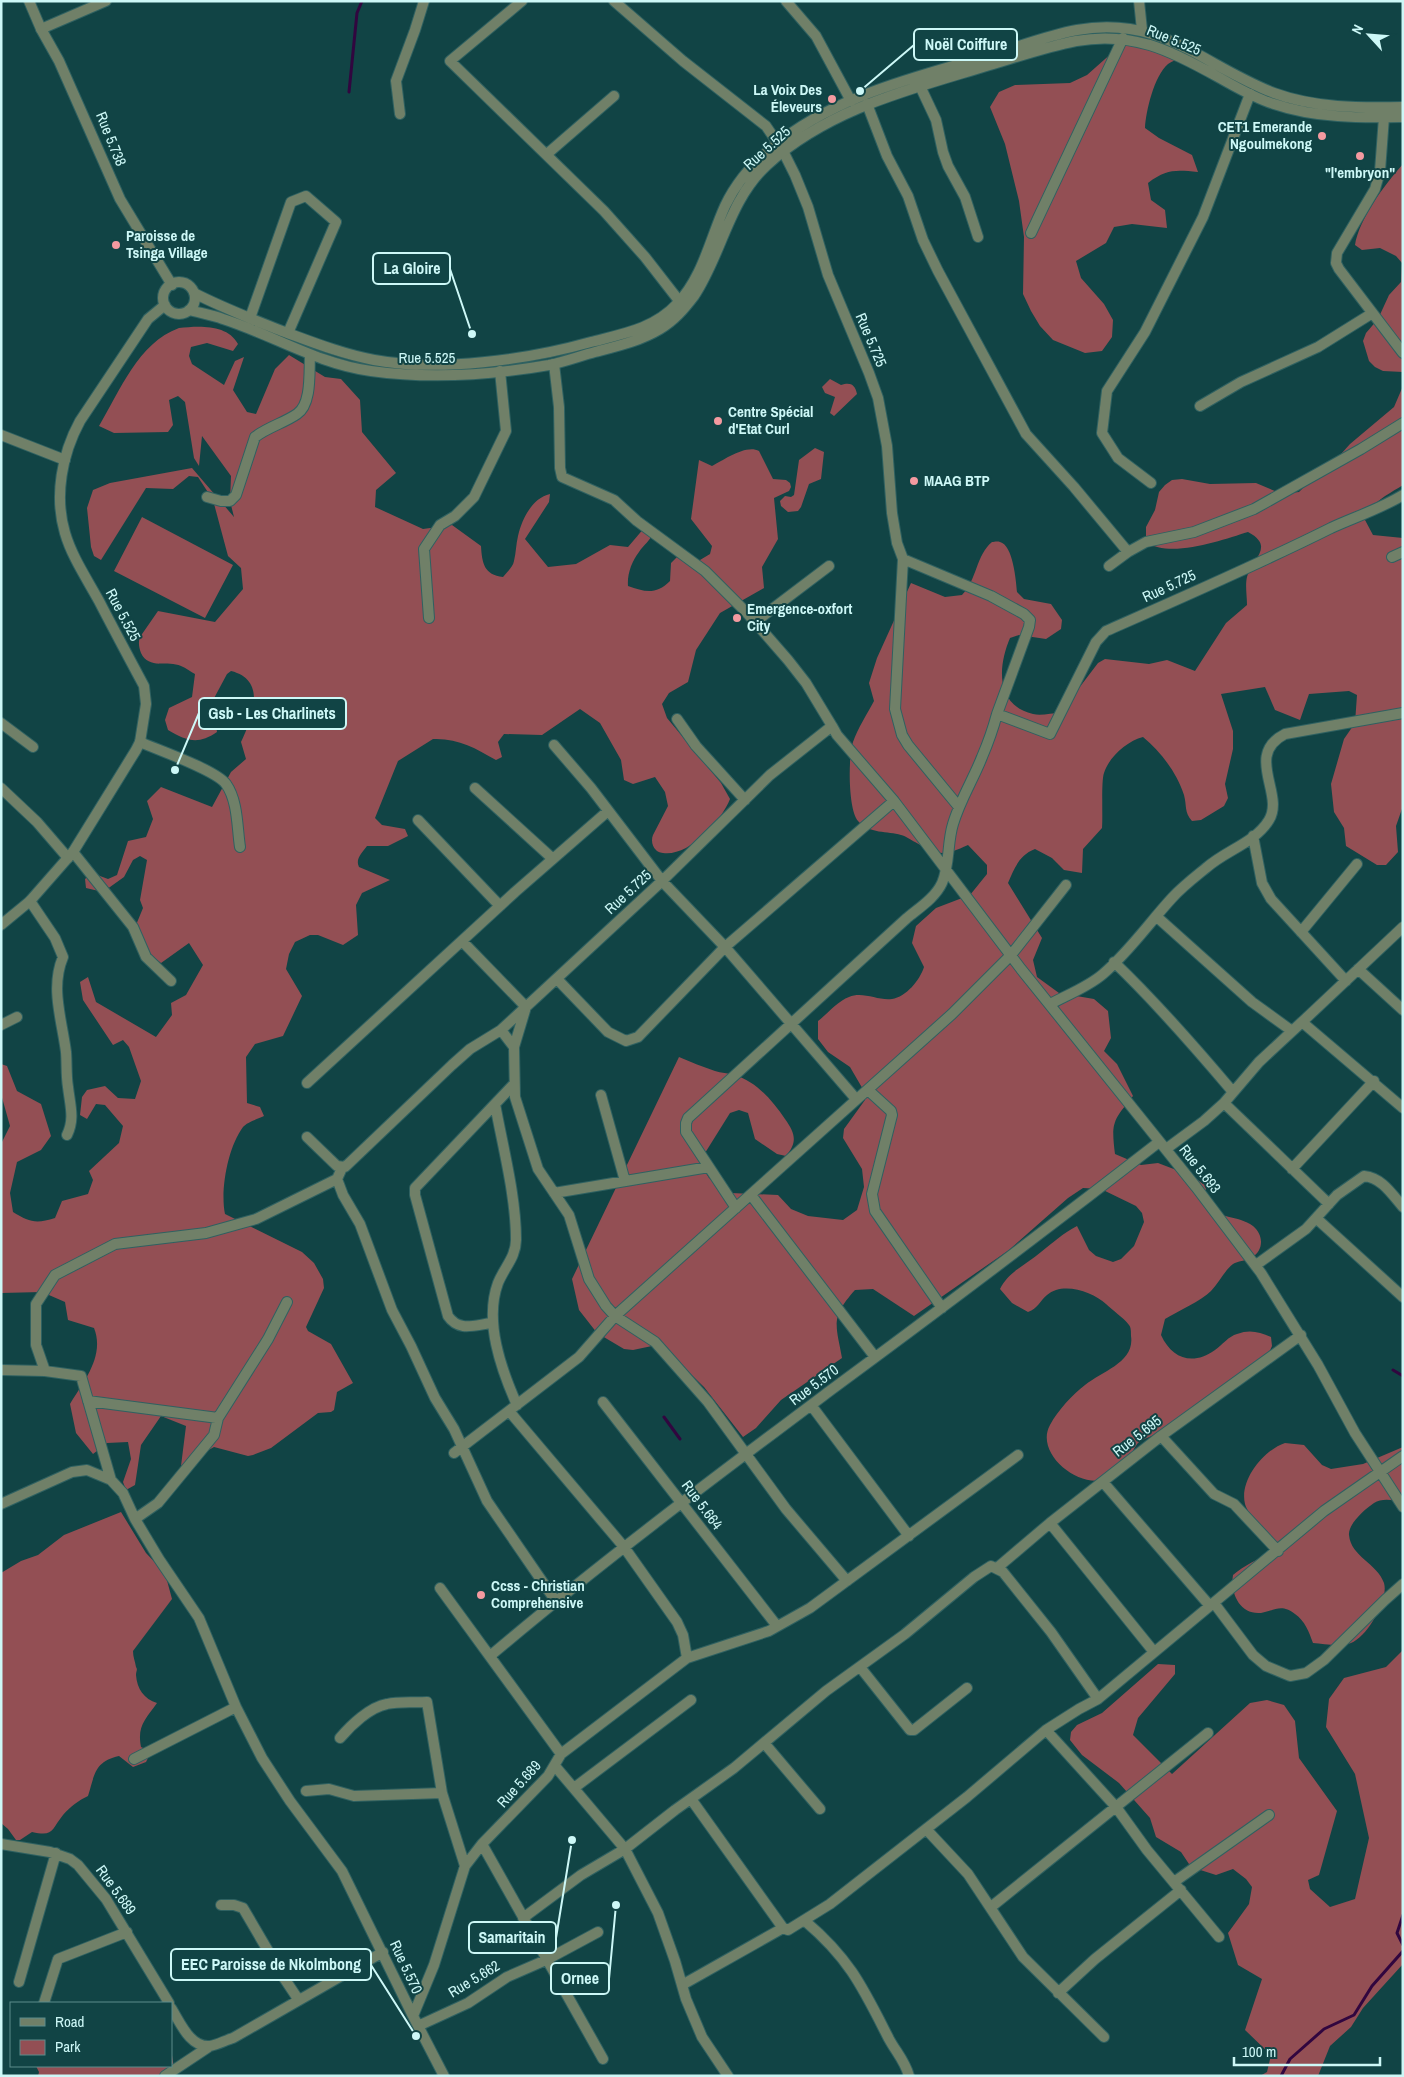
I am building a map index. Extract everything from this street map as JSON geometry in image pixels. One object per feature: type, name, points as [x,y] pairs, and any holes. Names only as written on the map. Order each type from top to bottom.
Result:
[{"type":"street","name":"Rue 5.738","points":[[29,1],[41,29],[59,61],[120,199],[172,285]]},
{"type":"street","points":[[41,29],[106,1]]},
{"type":"street","points":[[400,114],[396,81],[424,1]]},
{"type":"street","points":[[522,1],[450,61],[547,154],[624,232],[680,302]]},
{"type":"street","name":"Rue 5.725","points":[[614,1],[683,61],[766,126],[781,147],[795,175],[808,207],[828,274],[878,398],[888,446],[892,513],[897,543],[903,559],[895,709],[898,723],[908,745],[960,807]]},
{"type":"street","points":[[786,1],[816,36],[851,101]]},
{"type":"street","points":[[1139,1],[1142,30]]},
{"type":"street","name":"Rue 5.525","points":[[194,293],[224,308],[288,333],[318,344],[374,360],[428,364],[479,362],[557,351],[628,333],[656,320],[680,302],[703,263],[732,193],[750,168],[781,147],[816,118],[851,101],[914,78],[1073,31],[1114,26],[1142,30],[1188,48],[1254,84],[1293,99],[1330,106],[1403,107]]},
{"type":"street","points":[[1031,233],[1123,38]]},
{"type":"street","name":"Rue 5.525","points":[[190,310],[222,318],[310,355],[368,371],[399,374],[500,371],[554,364],[628,344],[659,330],[686,308],[702,282],[734,211],[748,186],[781,147],[867,104],[920,86],[1076,41],[1123,38],[1140,41],[1173,53],[1250,94],[1289,109],[1327,115],[1403,117]]},
{"type":"street","points":[[920,86],[936,120],[948,166],[965,198],[978,237]]},
{"type":"street","points":[[1151,483],[1118,458],[1102,433],[1107,391],[1145,332],[1203,218],[1250,94]]},
{"type":"street","points":[[547,154],[614,96]]},
{"type":"street","points":[[867,104],[886,156],[908,196],[923,240],[934,263],[1026,434],[1074,486],[1128,552]]},
{"type":"street","points":[[1384,117],[1381,164],[1375,189],[1337,253],[1336,259],[1339,269],[1371,314],[1403,353]]},
{"type":"street","points":[[250,318],[291,202],[306,196],[336,222],[288,333]]},
{"type":"street","points":[[182,283],[191,288],[194,293],[194,302],[190,310],[185,313],[176,314],[171,312],[165,305],[164,296],[172,285],[182,283]]},
{"type":"street","name":"Rue 5.525","points":[[1,925],[30,901],[70,855],[140,742],[146,693],[65,534],[60,490],[71,439],[80,421],[148,319],[165,305]]},
{"type":"street","points":[[1200,406],[1241,382],[1318,347],[1371,314]]},
{"type":"street","points":[[207,497],[221,501],[230,501],[236,495],[256,437],[263,431],[296,415],[302,410],[306,400],[310,355]]},
{"type":"street","points":[[554,364],[560,415],[560,473],[562,478],[614,500],[637,521],[705,571],[755,622],[806,683],[837,735],[894,801],[946,868]]},
{"type":"street","points":[[429,618],[424,549],[440,526],[455,516],[474,497],[506,431],[500,371]]},
{"type":"street","points":[[1109,566],[1146,542],[1194,532],[1254,509],[1361,449],[1403,423]]},
{"type":"street","points":[[1,435],[65,460]]},
{"type":"street","name":"Rue 5.725","points":[[997,714],[1050,734],[1096,642],[1106,631],[1268,559],[1347,521],[1388,504],[1403,495]]},
{"type":"street","points":[[1392,557],[1403,552]]},
{"type":"street","points":[[736,1208],[686,1132],[688,1118],[907,918],[934,896],[942,883],[946,868],[948,841],[960,807],[970,781],[982,759],[1030,627],[1030,620],[1024,614],[991,596],[903,559]]},
{"type":"street","points":[[755,622],[829,566]]},
{"type":"street","points":[[1050,1004],[1095,979],[1157,917],[1172,897],[1213,862],[1253,836],[1269,820],[1273,805],[1267,763],[1268,753],[1277,738],[1286,734],[1403,714]]},
{"type":"street","points":[[677,719],[696,746],[745,800]]},
{"type":"street","points":[[1,723],[33,748]]},
{"type":"street","name":"Rue 5.725","points":[[342,1168],[470,1049],[501,1030],[557,979],[662,881],[770,775],[832,726]]},
{"type":"street","points":[[140,742],[212,773],[226,784],[236,815],[240,847]]},
{"type":"street","points":[[554,745],[662,881],[725,947],[856,1099]]},
{"type":"street","points":[[1,788],[70,855],[133,927],[146,957],[171,981]]},
{"type":"street","points":[[475,788],[554,859]]},
{"type":"street","points":[[557,979],[608,1032],[626,1041],[638,1037],[725,947],[894,801]]},
{"type":"street","points":[[307,1083],[500,906],[608,811]]},
{"type":"street","points":[[418,820],[500,906]]},
{"type":"street","points":[[1253,836],[1262,884],[1270,899],[1346,981]]},
{"type":"street","points":[[1301,932],[1357,864]]},
{"type":"street","name":"Rue 5.693","points":[[946,868],[977,912],[1256,1265],[1301,1335],[1351,1426],[1403,1507]]},
{"type":"street","points":[[458,1450],[579,1357],[615,1316],[952,1014],[1011,955],[1066,885]]},
{"type":"street","points":[[30,901],[55,938],[64,958],[58,971],[58,1009],[66,1052],[72,1116],[71,1127],[66,1136]]},
{"type":"street","points":[[1157,917],[1252,1002],[1292,1031]]},
{"type":"street","name":"Rue 5.570","points":[[490,1656],[555,1600],[746,1453],[1163,1145],[1204,1121],[1224,1103],[1259,1062],[1403,927]]},
{"type":"street","points":[[462,941],[526,1007],[514,1047],[515,1097],[538,1169],[569,1215],[589,1279],[606,1306],[615,1316],[655,1342],[708,1402],[786,1509],[847,1581]]},
{"type":"street","points":[[1114,962],[1175,1023],[1233,1092]]},
{"type":"street","points":[[1358,969],[1403,1010]]},
{"type":"street","points":[[1,1024],[17,1016]]},
{"type":"street","points":[[1302,1022],[1403,1108]]},
{"type":"street","points":[[501,1030],[514,1047]]},
{"type":"street","points":[[1292,1169],[1374,1082]]},
{"type":"street","points":[[492,1323],[460,1327],[454,1325],[448,1316],[415,1195],[415,1188],[514,1084]]},
{"type":"street","points":[[868,1090],[891,1111],[892,1115],[872,1194],[876,1211],[942,1308]]},
{"type":"street","points":[[602,1095],[624,1181]]},
{"type":"street","points":[[1224,1103],[1329,1204]]},
{"type":"street","points":[[495,1104],[510,1184],[516,1243],[512,1256],[498,1283],[492,1323],[513,1408],[624,1547],[677,1622],[687,1658]]},
{"type":"street","points":[[45,1371],[36,1345],[36,1304],[55,1275],[115,1244],[206,1233],[256,1219],[337,1179],[342,1168],[337,1166],[307,1137]]},
{"type":"street","points":[[554,1193],[709,1167]]},
{"type":"street","points":[[1256,1265],[1306,1229],[1344,1189],[1364,1176],[1374,1177],[1384,1184],[1403,1207]]},
{"type":"street","points":[[337,1179],[343,1195],[360,1224],[392,1310],[435,1398],[454,1429],[458,1450],[487,1501],[555,1600]]},
{"type":"street","points":[[751,1195],[876,1357]]},
{"type":"street","points":[[1316,1218],[1403,1297]]},
{"type":"street","points":[[135,1520],[158,1503],[214,1435],[218,1418],[268,1339],[287,1302]]},
{"type":"street","name":"Rue 5.695","points":[[523,1918],[580,1875],[625,1849],[765,1744],[826,1691],[905,1634],[974,1577],[992,1566],[997,1568],[1161,1436],[1301,1335]]},
{"type":"street","points":[[1,1370],[45,1371],[81,1376],[111,1480]]},
{"type":"street","points":[[88,1401],[218,1418]]},
{"type":"street","name":"Rue 5.664","points":[[603,1402],[777,1626]]},
{"type":"street","points":[[811,1405],[909,1536]]},
{"type":"street","points":[[1161,1436],[1214,1494],[1234,1504],[1278,1550]]},
{"type":"street","points":[[561,1754],[687,1658],[769,1631],[810,1608],[1018,1455]]},
{"type":"street","points":[[691,1799],[783,1928],[788,1930],[806,1921],[830,1904],[926,1829],[1046,1730],[1098,1699],[1324,1511],[1403,1456]]},
{"type":"street","points":[[1,1504],[72,1472],[87,1470],[111,1480]]},
{"type":"street","name":"Rue 5.570","points":[[111,1480],[123,1493],[135,1520],[199,1618],[236,1707],[262,1758],[290,1801],[342,1871],[444,2076]]},
{"type":"street","points":[[1103,1482],[1212,1605],[1253,1655],[1266,1666],[1290,1676],[1306,1672],[1324,1660],[1403,1584]]},
{"type":"street","points":[[1050,1524],[1154,1652]]},
{"type":"street","points":[[997,1568],[1003,1572],[1051,1632],[1098,1699]]},
{"type":"street","name":"Rue 5.689","points":[[413,2016],[434,1965],[465,1866],[482,1844],[539,1786],[555,1766],[561,1754],[440,1588]]},
{"type":"street","points":[[860,1667],[910,1730],[914,1730],[967,1688]]},
{"type":"street","points":[[574,1788],[691,1700]]},
{"type":"street","points":[[340,1738],[347,1730],[375,1708],[387,1704],[427,1702],[442,1793],[465,1866]]},
{"type":"street","points":[[134,1759],[236,1707]]},
{"type":"street","points":[[1046,1730],[1116,1807],[1219,1937]]},
{"type":"street","points":[[992,1907],[1208,1733]]},
{"type":"street","points":[[765,1744],[820,1809]]},
{"type":"street","points":[[555,1766],[625,1849],[658,1913],[702,2038],[728,2076]]},
{"type":"street","points":[[306,1790],[329,1789],[354,1796],[442,1793]]},
{"type":"street","points":[[1058,1993],[1178,1886],[1269,1814]]},
{"type":"street","points":[[926,1829],[968,1874],[992,1907],[1023,1957],[1104,2037]]},
{"type":"street","name":"Rue 5.689","points":[[1,1844],[13,1844],[56,1854],[70,1859],[78,1865],[106,1899],[168,2002]]},
{"type":"street","points":[[482,1844],[603,2059]]},
{"type":"street","points":[[19,1982],[56,1854]]},
{"type":"street","points":[[221,1905],[234,1905],[243,1908],[298,1999]]},
{"type":"street","points":[[806,1921],[836,1948],[857,1976],[890,2042],[903,2060],[909,2076]]},
{"type":"street","points":[[682,1985],[783,1928]]},
{"type":"street","points":[[44,2002],[58,1959],[127,1932]]},
{"type":"street","name":"Rue 5.662","points":[[418,2026],[468,2003],[507,1976],[546,1960],[598,1932]]},
{"type":"street","points":[[165,2076],[210,2046],[233,2038],[298,1999],[383,1952]]},
{"type":"street","points":[[172,2010],[192,2040],[202,2045],[210,2046]]},
{"type":"green space","points":[[1131,36],[1182,57],[1168,64],[1163,69],[1149,103],[1145,128],[1159,138],[1192,155],[1198,172],[1166,173],[1148,183],[1151,200],[1165,210],[1167,228],[1132,224],[1114,227],[1106,243],[1076,261],[1081,278],[1104,304],[1113,320],[1112,337],[1102,351],[1085,353],[1053,340],[1040,326],[1023,294],[1024,237],[1019,201],[1005,144],[990,107],[999,92],[1015,85],[1070,83],[1087,75]]},
{"type":"green space","points":[[1403,164],[1403,372],[1383,371],[1375,367],[1369,361],[1363,341],[1366,333],[1378,319],[1389,295],[1401,282],[1402,263],[1396,256],[1380,248],[1362,250],[1355,245],[1357,235],[1367,213],[1388,181]]},
{"type":"green space","points":[[179,328],[212,328],[233,337],[238,344],[233,351],[207,343],[191,347],[189,356],[192,364],[224,385],[235,361],[244,357],[233,390],[247,412],[256,414],[275,369],[289,355],[325,377],[341,379],[360,400],[362,432],[396,473],[376,490],[375,507],[423,529],[452,525],[481,546],[485,567],[497,576],[503,577],[512,565],[515,558],[517,539],[525,516],[538,500],[550,494],[549,502],[525,539],[548,567],[576,564],[610,545],[628,547],[645,527],[653,532],[632,564],[628,577],[628,586],[650,591],[660,589],[670,581],[671,563],[678,556],[695,563],[710,554],[712,546],[691,519],[699,460],[712,466],[742,451],[754,449],[759,451],[773,479],[786,480],[790,483],[791,487],[789,491],[774,498],[778,539],[762,567],[764,588],[720,613],[696,650],[688,682],[669,693],[662,704],[667,718],[721,783],[730,799],[719,818],[693,844],[673,853],[658,852],[652,843],[652,837],[668,806],[665,792],[655,777],[633,784],[624,780],[621,760],[600,723],[580,709],[542,735],[504,734],[498,742],[502,757],[496,760],[458,742],[433,739],[398,761],[375,818],[382,825],[405,829],[408,836],[388,846],[367,846],[360,856],[358,861],[359,867],[390,880],[362,893],[356,905],[358,935],[343,945],[318,935],[310,935],[295,942],[289,954],[286,969],[302,996],[283,1036],[255,1044],[246,1057],[247,1103],[260,1107],[264,1116],[245,1125],[238,1135],[226,1169],[224,1193],[225,1214],[302,1252],[314,1263],[323,1279],[324,1288],[306,1327],[308,1331],[331,1344],[353,1383],[337,1392],[334,1410],[318,1413],[271,1448],[248,1456],[214,1447],[181,1466],[186,1426],[161,1416],[141,1445],[135,1485],[126,1490],[123,1482],[131,1459],[128,1442],[107,1443],[93,1454],[76,1433],[70,1404],[87,1377],[95,1358],[97,1338],[94,1328],[68,1320],[65,1302],[42,1292],[1,1293],[1,1144],[10,1126],[1,1094],[1,1064],[7,1066],[17,1091],[41,1104],[51,1136],[41,1150],[17,1162],[10,1193],[13,1212],[33,1221],[55,1218],[62,1201],[88,1194],[93,1180],[89,1171],[119,1143],[123,1126],[105,1105],[96,1104],[87,1119],[80,1115],[82,1097],[87,1090],[105,1086],[118,1098],[135,1099],[141,1081],[129,1047],[123,1040],[113,1045],[83,1000],[80,982],[88,977],[96,1002],[156,1037],[172,1015],[171,1003],[186,995],[203,965],[189,943],[161,963],[146,952],[136,925],[143,908],[140,900],[147,860],[140,856],[133,860],[124,877],[103,892],[86,888],[85,879],[92,873],[108,879],[117,875],[128,841],[146,837],[153,819],[147,801],[161,787],[212,807],[231,772],[246,759],[241,742],[249,722],[254,701],[250,683],[243,676],[231,671],[227,674],[212,702],[217,732],[204,739],[187,739],[168,730],[165,720],[169,708],[192,697],[195,674],[176,664],[159,664],[149,661],[144,658],[139,647],[140,637],[158,611],[215,622],[243,589],[241,568],[228,556],[213,500],[198,477],[189,476],[173,489],[146,488],[101,560],[94,556],[91,547],[87,508],[93,490],[110,483],[192,468],[234,517],[230,501],[231,476],[202,436],[199,466],[194,458],[185,402],[178,396],[169,400],[173,425],[168,432],[114,433],[99,426],[141,356],[165,335]]},
{"type":"green space","points":[[830,379],[841,385],[852,385],[857,394],[834,416],[830,413],[835,397],[825,393],[822,387]]},
{"type":"green space","points":[[1403,386],[1403,485],[1375,504],[1365,520],[1373,535],[1403,538],[1403,806],[1396,826],[1398,852],[1386,865],[1377,865],[1346,846],[1344,828],[1334,812],[1331,784],[1344,739],[1355,723],[1357,695],[1349,691],[1309,694],[1300,720],[1275,710],[1265,687],[1221,694],[1233,731],[1233,749],[1225,784],[1228,798],[1224,806],[1201,820],[1192,821],[1187,812],[1181,787],[1168,763],[1143,737],[1137,739],[1119,750],[1106,767],[1103,783],[1102,828],[1083,849],[1082,873],[1064,870],[1052,858],[1035,849],[1021,859],[1008,883],[1042,938],[1033,960],[1037,977],[1059,993],[1094,999],[1108,1011],[1111,1038],[1104,1051],[1117,1064],[1133,1096],[1115,1122],[1113,1135],[1115,1154],[1141,1165],[1158,1163],[1192,1176],[1206,1186],[1205,1205],[1216,1213],[1241,1220],[1253,1226],[1261,1238],[1260,1247],[1255,1255],[1233,1264],[1207,1295],[1165,1319],[1161,1335],[1171,1350],[1177,1355],[1191,1359],[1207,1355],[1234,1335],[1242,1332],[1254,1332],[1271,1337],[1272,1346],[1268,1355],[1193,1418],[1140,1441],[1123,1467],[1105,1479],[1091,1480],[1080,1478],[1060,1465],[1048,1446],[1047,1435],[1053,1419],[1061,1408],[1085,1385],[1123,1359],[1131,1345],[1130,1327],[1124,1319],[1100,1300],[1086,1292],[1069,1289],[1054,1291],[1028,1312],[1012,1303],[1000,1289],[1008,1277],[1062,1235],[1077,1226],[1089,1250],[1096,1256],[1113,1262],[1121,1259],[1134,1246],[1144,1222],[1142,1213],[1136,1206],[1101,1189],[1083,1188],[1068,1198],[1009,1250],[914,1316],[873,1289],[855,1290],[838,1315],[837,1329],[842,1358],[781,1400],[756,1428],[743,1437],[704,1387],[666,1350],[652,1346],[633,1350],[624,1349],[597,1333],[579,1310],[572,1279],[679,1057],[717,1072],[734,1075],[749,1082],[763,1092],[775,1105],[793,1133],[794,1142],[790,1151],[786,1156],[777,1154],[755,1139],[748,1113],[739,1110],[730,1113],[705,1153],[704,1170],[709,1178],[731,1193],[778,1195],[791,1209],[808,1216],[843,1220],[857,1210],[864,1187],[862,1169],[843,1138],[844,1129],[865,1100],[864,1091],[850,1067],[828,1052],[818,1039],[818,1021],[845,999],[854,995],[892,999],[907,991],[916,982],[924,967],[912,943],[916,926],[936,908],[970,895],[987,874],[987,865],[968,845],[947,853],[930,850],[903,836],[862,825],[858,821],[852,806],[851,749],[860,726],[874,701],[869,683],[877,658],[911,583],[945,597],[962,595],[971,582],[979,561],[992,542],[999,542],[1008,549],[1013,564],[1017,592],[1024,599],[1051,604],[1062,620],[1061,629],[1046,639],[1019,635],[1010,638],[1006,649],[1002,672],[1006,693],[1012,702],[1021,709],[1033,714],[1060,713],[1098,663],[1105,659],[1149,664],[1167,660],[1195,671],[1226,623],[1247,605],[1247,577],[1260,553],[1260,543],[1248,532],[1211,543],[1182,548],[1168,549],[1156,547],[1146,542],[1146,527],[1155,510],[1159,492],[1172,480],[1182,479],[1210,484],[1256,483],[1282,494],[1299,492],[1319,472],[1332,464],[1350,444],[1394,407]]},
{"type":"green space","points":[[815,448],[824,452],[821,479],[809,484],[798,511],[788,512],[781,506],[780,501],[785,496],[791,497],[794,495],[799,460]]},
{"type":"green space","points":[[142,517],[233,565],[205,618],[114,571]]},
{"type":"green space","points":[[1285,1443],[1304,1445],[1322,1465],[1331,1469],[1363,1464],[1403,1447],[1403,1504],[1388,1500],[1377,1501],[1358,1517],[1349,1531],[1354,1549],[1381,1576],[1385,1590],[1380,1608],[1370,1626],[1351,1643],[1337,1645],[1313,1643],[1304,1623],[1290,1611],[1282,1608],[1253,1613],[1242,1606],[1235,1595],[1232,1582],[1233,1575],[1275,1549],[1247,1509],[1244,1495],[1246,1485],[1249,1476],[1262,1459],[1269,1452]]},
{"type":"green space","points":[[121,1512],[146,1553],[165,1573],[172,1599],[133,1651],[140,1689],[148,1699],[157,1703],[143,1724],[140,1734],[141,1747],[148,1750],[150,1754],[146,1762],[133,1767],[119,1756],[100,1765],[94,1775],[88,1796],[69,1809],[51,1831],[44,1834],[32,1832],[20,1840],[16,1840],[1,1823],[1,1573],[21,1561],[38,1555],[64,1535]]},
{"type":"green space","points":[[1403,1650],[1403,1964],[1363,2008],[1351,2027],[1330,2046],[1318,2076],[1260,2076],[1267,2072],[1271,2055],[1245,2030],[1262,1979],[1238,1965],[1228,1933],[1249,1904],[1252,1887],[1246,1879],[1233,1869],[1216,1875],[1191,1867],[1181,1852],[1156,1837],[1150,1818],[1119,1783],[1082,1755],[1070,1740],[1071,1732],[1077,1725],[1102,1713],[1158,1664],[1175,1665],[1175,1674],[1138,1718],[1133,1735],[1172,1774],[1250,1703],[1267,1700],[1284,1705],[1295,1721],[1299,1758],[1337,1811],[1319,1875],[1308,1880],[1310,1889],[1330,1907],[1355,1899],[1369,1838],[1355,1774],[1326,1727],[1329,1699],[1344,1678],[1386,1667]]},
{"type":"green space","points":[[172,2055],[174,2068],[171,2076],[38,2076],[39,2072],[36,2067],[172,2067]]},
{"type":"waterway","points":[[349,92],[357,13],[362,1]]},
{"type":"waterway","points":[[1393,1370],[1403,1376]]},
{"type":"waterway","points":[[664,1417],[680,1439]]},
{"type":"waterway","points":[[1403,1915],[1397,1933],[1403,1945]]},
{"type":"waterway","points":[[1281,2076],[1290,2059],[1324,2029],[1354,2015],[1372,1986],[1403,1951]]},
{"type":"place","name":"Noël Coiffure","points":[[860,91]]},
{"type":"place","name":"La Voix Des Éleveurs","points":[[832,99]]},
{"type":"place","name":"CET1 Emerande Ngoulmekong","points":[[1322,136]]},
{"type":"place","name":"\"l'embryon\"","points":[[1360,156]]},
{"type":"place","name":"Paroisse de Tsinga Village","points":[[116,245]]},
{"type":"place","name":"La Gloire","points":[[472,334]]},
{"type":"place","name":"Centre Spécial d'Etat Curl","points":[[718,421]]},
{"type":"place","name":"MAAG BTP","points":[[914,481]]},
{"type":"place","name":"Emergence-oxfort City","points":[[737,618]]},
{"type":"place","name":"Gsb - Les Charlinets","points":[[175,770]]},
{"type":"place","name":"Ccss - Christian Comprehensive","points":[[481,1595]]},
{"type":"place","name":"Samaritain","points":[[572,1840]]},
{"type":"place","name":"Ornee","points":[[616,1905]]},
{"type":"place","name":"EEC Paroisse de Nkolmbong","points":[[416,2036]]}]
